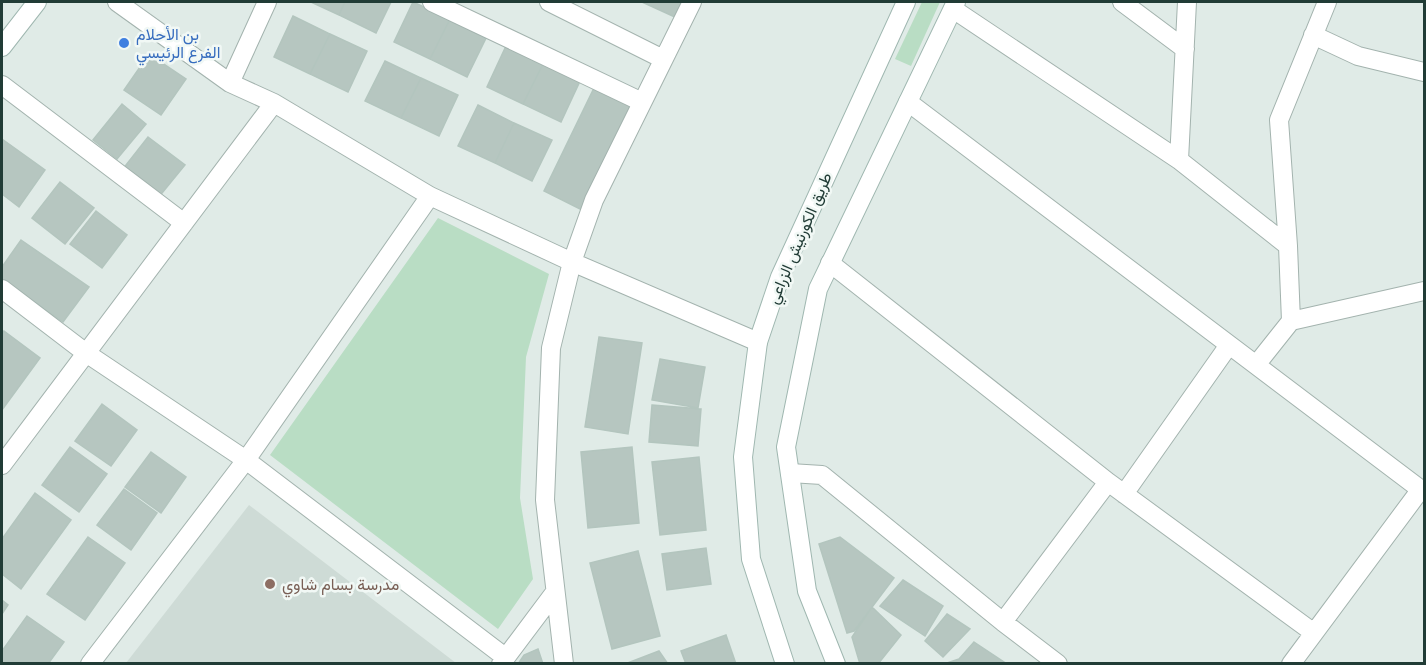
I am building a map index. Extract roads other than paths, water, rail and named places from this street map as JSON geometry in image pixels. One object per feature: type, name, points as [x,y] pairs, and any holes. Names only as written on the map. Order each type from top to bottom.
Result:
[{"type":"street","points":[[2,47],[37,2]]},
{"type":"street","points":[[117,2],[230,82],[274,104],[430,196],[572,262],[758,342]]},
{"type":"street","points":[[230,82],[267,2]]},
{"type":"street","points":[[432,2],[642,102]]},
{"type":"street","points":[[549,2],[663,59]]},
{"type":"street","points":[[564,663],[545,500],[551,348],[572,262],[594,200],[692,2]]},
{"type":"street","name":"طريق الكورنيش الزراعي","points":[[785,663],[751,559],[749,536],[743,458],[758,342],[780,277],[906,2]]},
{"type":"street","points":[[1122,2],[1185,49]]},
{"type":"street","points":[[1179,160],[1187,2]]},
{"type":"street","points":[[1291,321],[1279,120],[1327,2]]},
{"type":"street","points":[[836,663],[807,591],[786,447],[818,289],[955,5],[1179,160],[1288,246]]},
{"type":"street","points":[[1313,35],[1358,56],[1425,72]]},
{"type":"street","points":[[2,85],[184,223]]},
{"type":"street","points":[[908,102],[1423,491],[1291,663]]},
{"type":"street","points":[[2,465],[274,104]]},
{"type":"street","points":[[90,663],[246,460],[430,196]]},
{"type":"street","points":[[830,263],[1108,483],[1314,633]]},
{"type":"street","points":[[2,289],[86,353],[246,460],[503,660],[555,592]]},
{"type":"street","points":[[1256,365],[1291,321],[1425,291]]},
{"type":"street","points":[[1124,494],[1229,345]]},
{"type":"street","points":[[790,473],[822,475],[1003,622],[1058,663]]},
{"type":"street","points":[[1003,622],[1108,483]]},
{"type":"place","name":"بن الأحلام الفرع الرئيسي","points":[[124,43]]},
{"type":"place","name":"مدرسة بسام شاوي","points":[[270,584]]}]
